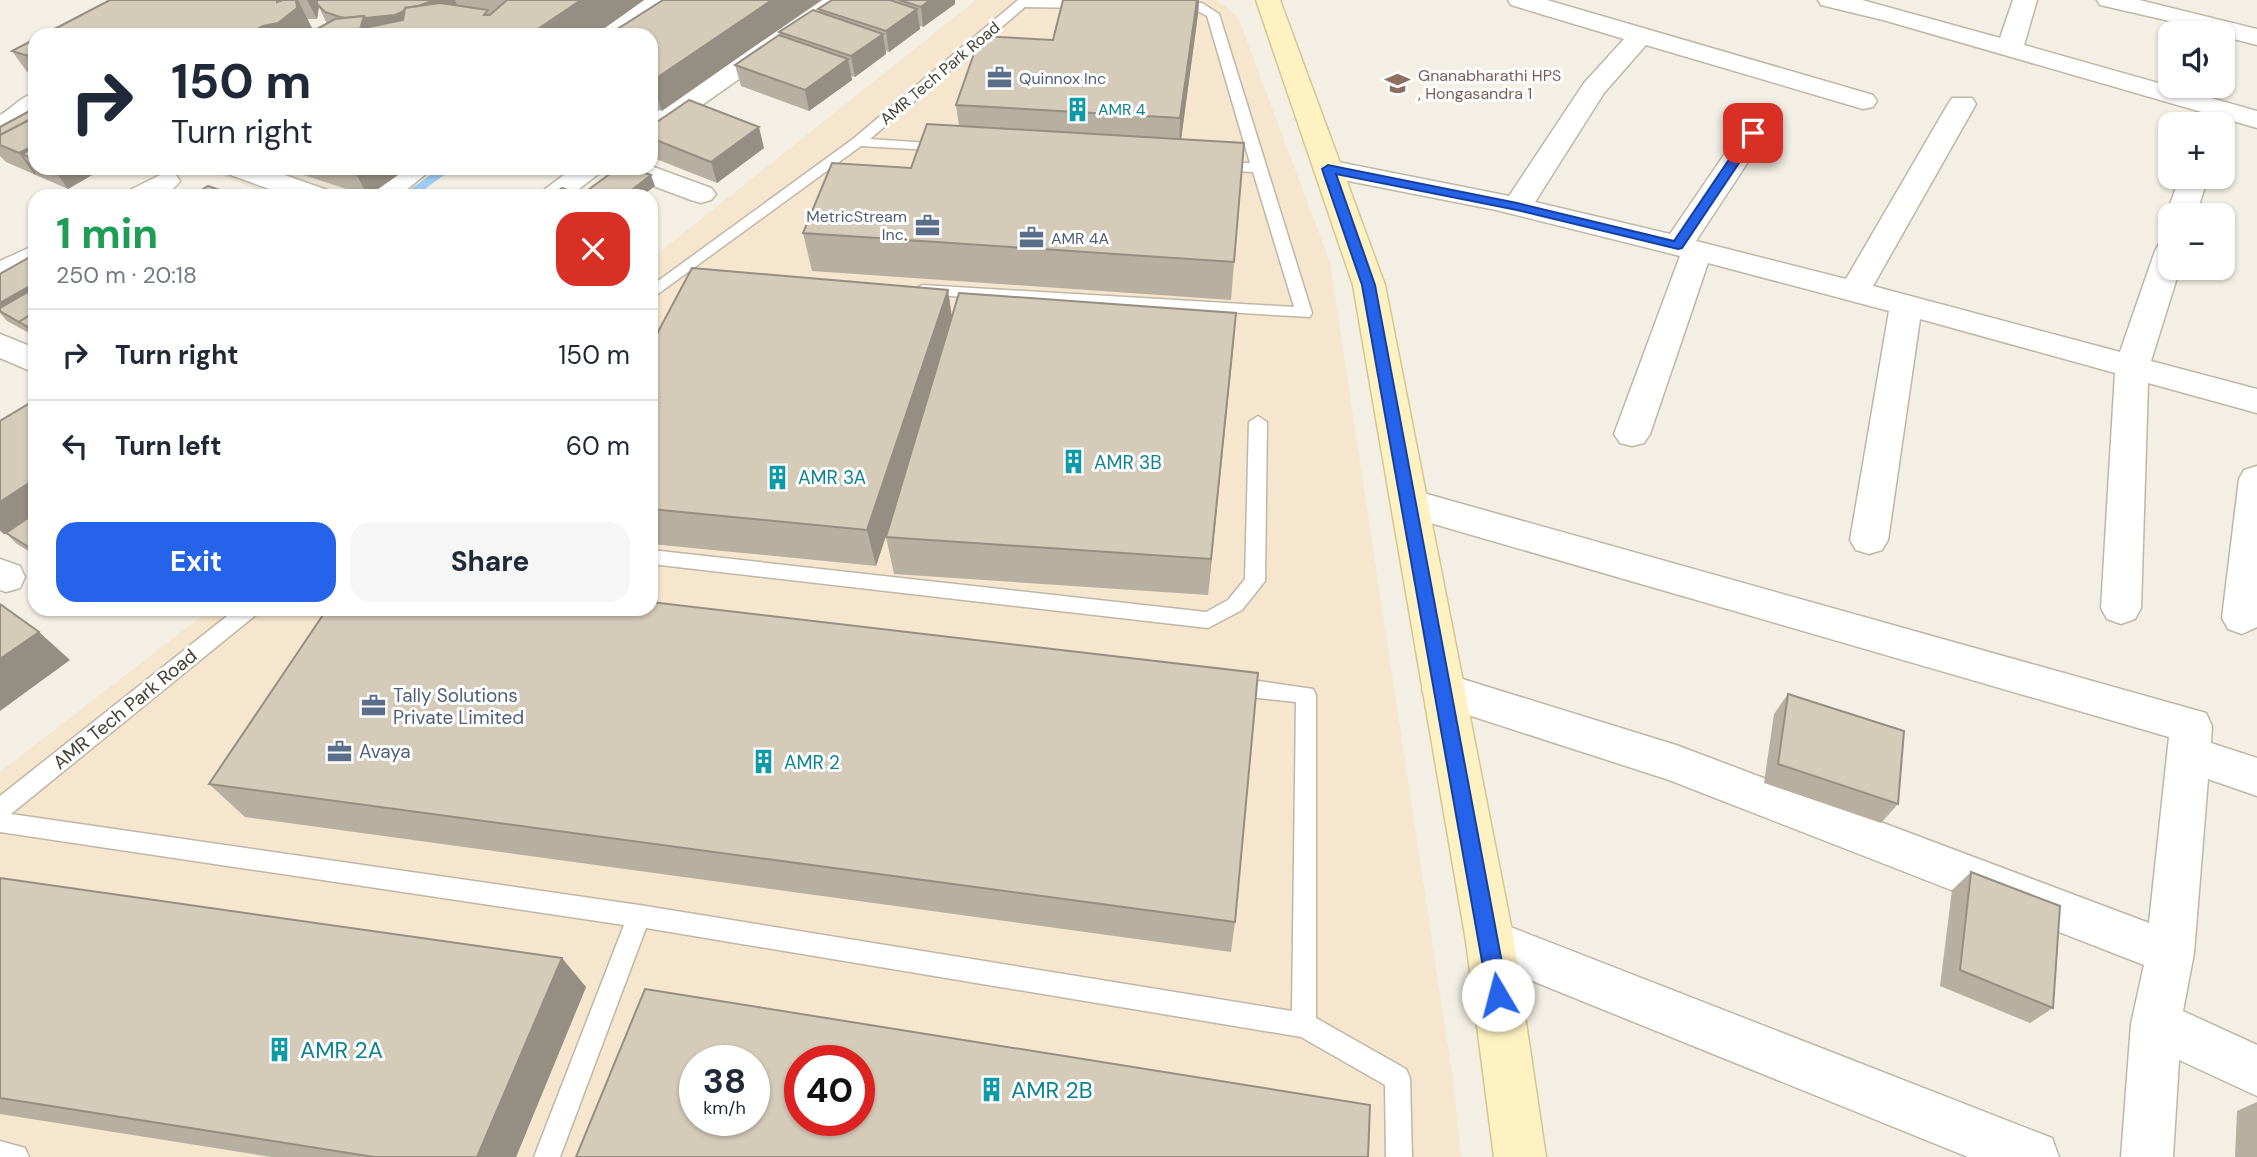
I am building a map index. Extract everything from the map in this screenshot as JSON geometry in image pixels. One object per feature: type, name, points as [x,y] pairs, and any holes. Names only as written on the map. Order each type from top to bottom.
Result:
[{"type":"street","points":[[616,28],[655,0]]},
{"type":"street","points":[[658,123],[839,0]]},
{"type":"street","points":[[1268,0],[1368,285],[1490,941],[1520,1157]]},
{"type":"street","points":[[1520,0],[1863,101]]},
{"type":"street","points":[[1830,0],[2010,48],[2257,120]]},
{"type":"street","points":[[2010,48],[2025,0]]},
{"type":"street","points":[[2109,0],[2257,37]]},
{"type":"street","points":[[1517,206],[1593,89],[1642,34]]},
{"type":"street","points":[[0,106],[28,100]]},
{"type":"street","points":[[1855,290],[1962,104]]},
{"type":"street","points":[[0,125],[23,114],[28,107]]},
{"type":"street","points":[[1632,433],[1687,248],[1753,133]]},
{"type":"street","points":[[1328,169],[1517,206],[1687,248],[1855,290],[1906,307],[2257,401]]},
{"type":"street","points":[[258,175],[297,189]]},
{"type":"street","points":[[390,189],[409,175]]},
{"type":"street","points":[[561,189],[582,175]]},
{"type":"street","points":[[650,175],[701,194]]},
{"type":"street","points":[[152,189],[166,181]]},
{"type":"street","points":[[0,274],[28,259]]},
{"type":"street","points":[[2120,608],[2132,367],[2160,280]]},
{"type":"street","points":[[1869,540],[1906,307]]},
{"type":"street","points":[[0,345],[28,359]]},
{"type":"street","points":[[2247,606],[2257,479]]},
{"type":"street","points":[[1409,503],[2191,726],[2170,953],[2156,1024],[2147,1157]]},
{"type":"street","points":[[1444,690],[1676,764],[2170,953]]},
{"type":"street","points":[[2188,754],[2257,778]]},
{"type":"street","points":[[1490,941],[2032,1157]]},
{"type":"street","points":[[2156,1024],[2257,1071]]},
{"type":"lane","name":"AMR Tech Park Road","points":[[658,289],[858,142],[1022,3],[1103,5]]},
{"type":"lane","points":[[899,288],[1304,313],[1213,14],[1198,6],[1157,5]]},
{"type":"lane","name":"AMR Tech Park Road","points":[[858,142],[955,148]]},
{"type":"lane","points":[[1204,165],[1259,168]]},
{"type":"lane","points":[[676,275],[703,276]]},
{"type":"lane","points":[[658,558],[1208,620],[1235,605],[1255,581],[1258,422]]},
{"type":"lane","name":"AMR Tech Park Road","points":[[0,809],[241,616]]},
{"type":"lane","points":[[1209,684],[1306,695],[1304,1025]]},
{"type":"lane","points":[[0,822],[639,916],[1304,1025],[1397,1078],[1399,1157]]},
{"type":"lane","points":[[547,1157],[639,916]]},
{"type":"lane","points":[[0,1154],[16,1157]]},
{"type":"shaded area","points":[[976,0],[1217,0],[1238,17],[1330,262],[1454,1087],[1461,1157],[0,1157],[0,772],[202,616],[658,616],[658,253]]},
{"type":"shaded area","points":[[220,175],[421,175],[402,189],[256,189]]},
{"type":"building","points":[[110,0],[296,0],[297,8],[278,23],[259,28],[56,28]]},
{"type":"building","points":[[317,0],[431,0],[405,8],[395,15],[346,18],[325,12],[317,4]]},
{"type":"building","points":[[507,0],[581,0],[539,28],[365,28],[403,20],[405,8],[440,3],[488,10],[484,15],[490,15]]},
{"type":"building","points":[[663,0],[772,0],[658,77],[658,28],[619,28]]},
{"type":"building","points":[[832,0],[890,0],[917,9],[886,31],[818,9]]},
{"type":"building","points":[[899,0],[930,0],[921,7]]},
{"type":"building","name":"AMR 4","points":[[1063,0],[1197,0],[1180,118],[956,105],[980,36],[1053,40]]},
{"type":"building","points":[[813,10],[883,34],[851,56],[779,32]]},
{"type":"building","points":[[364,16],[360,28],[319,28],[335,19]]},
{"type":"building","points":[[779,35],[848,59],[805,90],[735,65]]},
{"type":"building","points":[[28,43],[28,56],[12,51]]},
{"type":"building","points":[[689,100],[759,127],[711,162],[658,141],[658,121]]},
{"type":"building","points":[[28,112],[28,121],[0,135],[0,127]]},
{"type":"building","points":[[28,121],[28,148],[19,153],[0,145],[0,135]]},
{"type":"building","name":"AMR 4A","points":[[927,124],[1244,143],[1234,262],[803,233],[832,163],[911,168]]},
{"type":"building","points":[[608,175],[651,175],[633,189],[589,189]]},
{"type":"building","points":[[28,258],[28,287],[0,303],[0,274]]},
{"type":"building","name":"AMR 3A","points":[[692,268],[948,290],[867,530],[658,510],[658,332]]},
{"type":"building","points":[[28,292],[28,316],[19,322],[0,311],[0,308]]},
{"type":"building","name":"AMR 3B","points":[[959,293],[1236,313],[1211,559],[886,537]]},
{"type":"building","points":[[28,316],[28,327],[19,322]]},
{"type":"building","points":[[28,404],[28,484],[0,502],[0,421]]},
{"type":"building","points":[[28,518],[28,547],[6,533]]},
{"type":"building","name":"AMR 2","points":[[658,603],[1258,673],[1235,922],[209,784],[322,616],[658,616]]},
{"type":"building","points":[[0,604],[39,632],[0,659]]},
{"type":"building","points":[[1788,694],[1904,731],[1898,804],[1778,764]]},
{"type":"building","points":[[1971,872],[2060,906],[2053,1008],[1960,970]]},
{"type":"building","name":"AMR 2A","points":[[0,878],[562,958],[477,1157],[374,1157],[0,1098]]},
{"type":"building","name":"AMR 2B","points":[[645,989],[1370,1105],[1368,1157],[576,1157]]},
{"type":"waterway","points":[[417,189],[438,175]]},
{"type":"place","name":"Quinnox Inc","points":[[999,78]]},
{"type":"place","name":"Gnanabharathi HPS , Hongasandra 1","points":[[1398,84]]},
{"type":"place","name":"AMR 4","points":[[1078,109]]},
{"type":"place","name":"MetricStream Inc.","points":[[927,225]]},
{"type":"place","name":"AMR 4A","points":[[1031,238]]},
{"type":"place","name":"AMR 3B","points":[[1074,462]]},
{"type":"place","name":"AMR 3A","points":[[778,477]]},
{"type":"place","name":"Tally Solutions Private Limited","points":[[373,706]]},
{"type":"place","name":"Avaya","points":[[339,751]]},
{"type":"place","name":"AMR 2","points":[[764,762]]},
{"type":"place","name":"AMR 2A","points":[[280,1050]]},
{"type":"place","name":"AMR 2B","points":[[991,1090]]},
{"type":"route","points":[[1498,995],[1368,285],[1328,169],[1517,206],[1678,246],[1753,133]]}]
